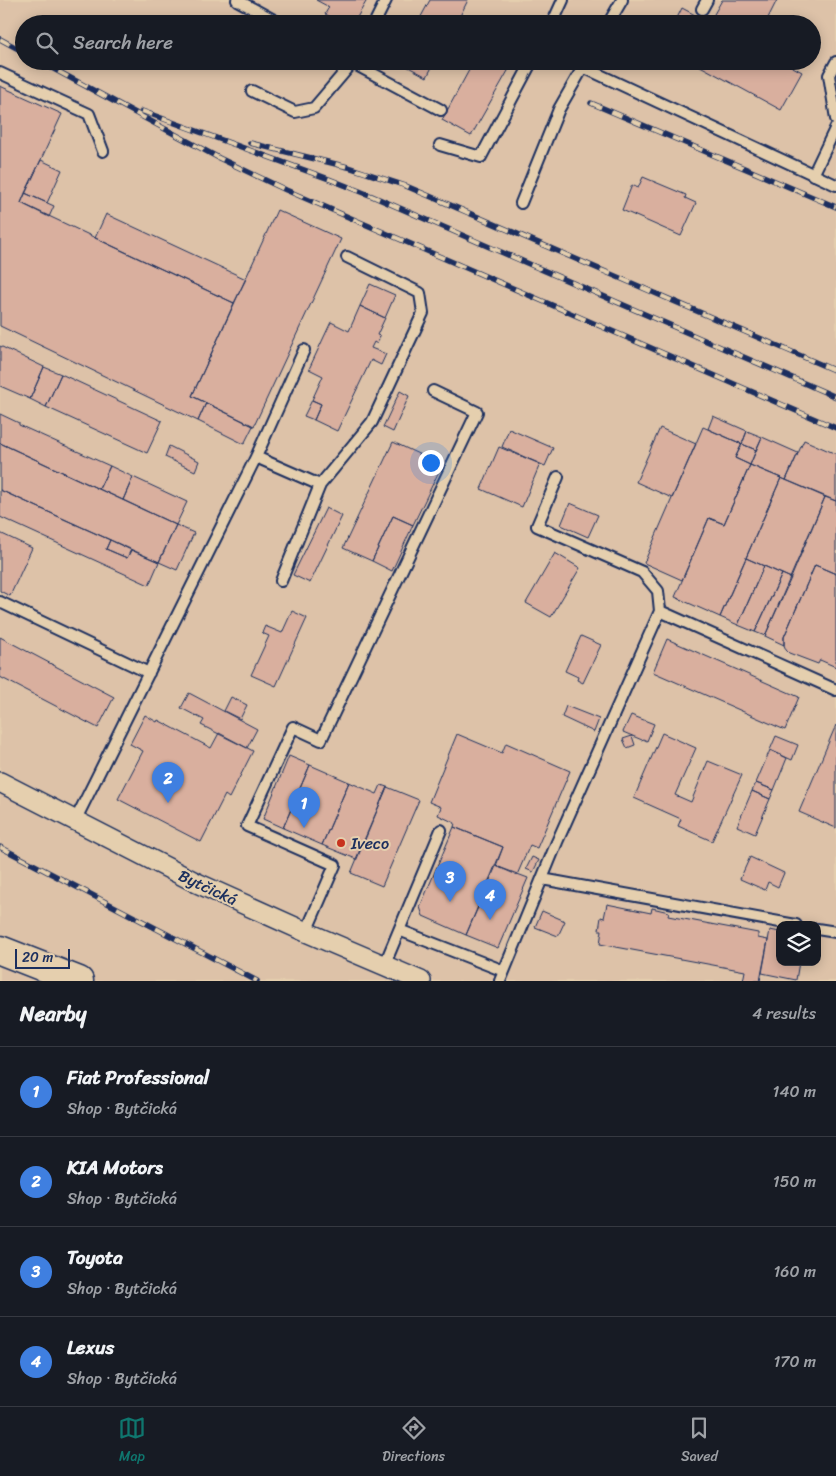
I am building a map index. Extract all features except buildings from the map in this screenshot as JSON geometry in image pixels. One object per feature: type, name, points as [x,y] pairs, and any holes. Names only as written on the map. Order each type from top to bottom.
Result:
[{"type":"main road","points":[[0,950],[79,981]]},
{"type":"street","name":"Bytčická","points":[[0,782],[197,883],[421,981]]},
{"type":"lane","points":[[237,0],[264,15]]},
{"type":"lane","points":[[378,15],[386,0]]},
{"type":"lane","points":[[556,15],[564,0]]},
{"type":"lane","points":[[613,15],[622,0]]},
{"type":"lane","points":[[836,62],[829,75],[836,118]]},
{"type":"lane","points":[[252,90],[295,112],[314,108],[345,70]]},
{"type":"lane","points":[[367,70],[441,110]]},
{"type":"lane","points":[[440,145],[480,157],[527,70]]},
{"type":"lane","points":[[521,203],[559,110],[582,70]]},
{"type":"lane","points":[[597,70],[836,185]]},
{"type":"lane","points":[[0,73],[89,114],[102,151]]},
{"type":"lane","points":[[813,175],[836,127]]},
{"type":"lane","points":[[281,581],[320,486],[372,422],[423,312],[420,293],[347,257]]},
{"type":"lane","points":[[75,821],[256,457],[304,350]]},
{"type":"lane","points":[[306,932],[335,865],[247,826],[293,727],[321,740],[476,412],[433,391]]},
{"type":"lane","points":[[256,457],[320,486]]},
{"type":"lane","points":[[399,930],[502,976],[542,878],[660,611],[658,591],[642,572],[537,526],[558,477]]},
{"type":"lane","points":[[0,602],[149,673]]},
{"type":"lane","points":[[660,611],[836,690]]},
{"type":"lane","points":[[384,966],[441,830]]},
{"type":"lane","points":[[542,878],[776,921]]},
{"type":"lane","points":[[821,930],[836,932]]},
{"type":"shaded area","points":[[0,0],[836,0],[836,981],[0,981]]},
{"type":"railway","points":[[0,39],[15,47]]},
{"type":"railway","points":[[56,70],[219,158],[286,190],[836,428]]},
{"type":"railway","points":[[591,103],[836,207]]},
{"type":"railway","points":[[142,111],[372,196],[836,397]]},
{"type":"railway","points":[[250,143],[348,167],[406,186],[836,371]]},
{"type":"railway","points":[[0,847],[257,981]]},
{"type":"place","name":"KIA Motors","points":[[168,803]]},
{"type":"place","name":"Fiat Professional","points":[[304,828]]},
{"type":"place","name":"Iveco","points":[[341,843]]},
{"type":"place","name":"Toyota","points":[[450,902]]},
{"type":"place","name":"Lexus","points":[[490,920]]}]
